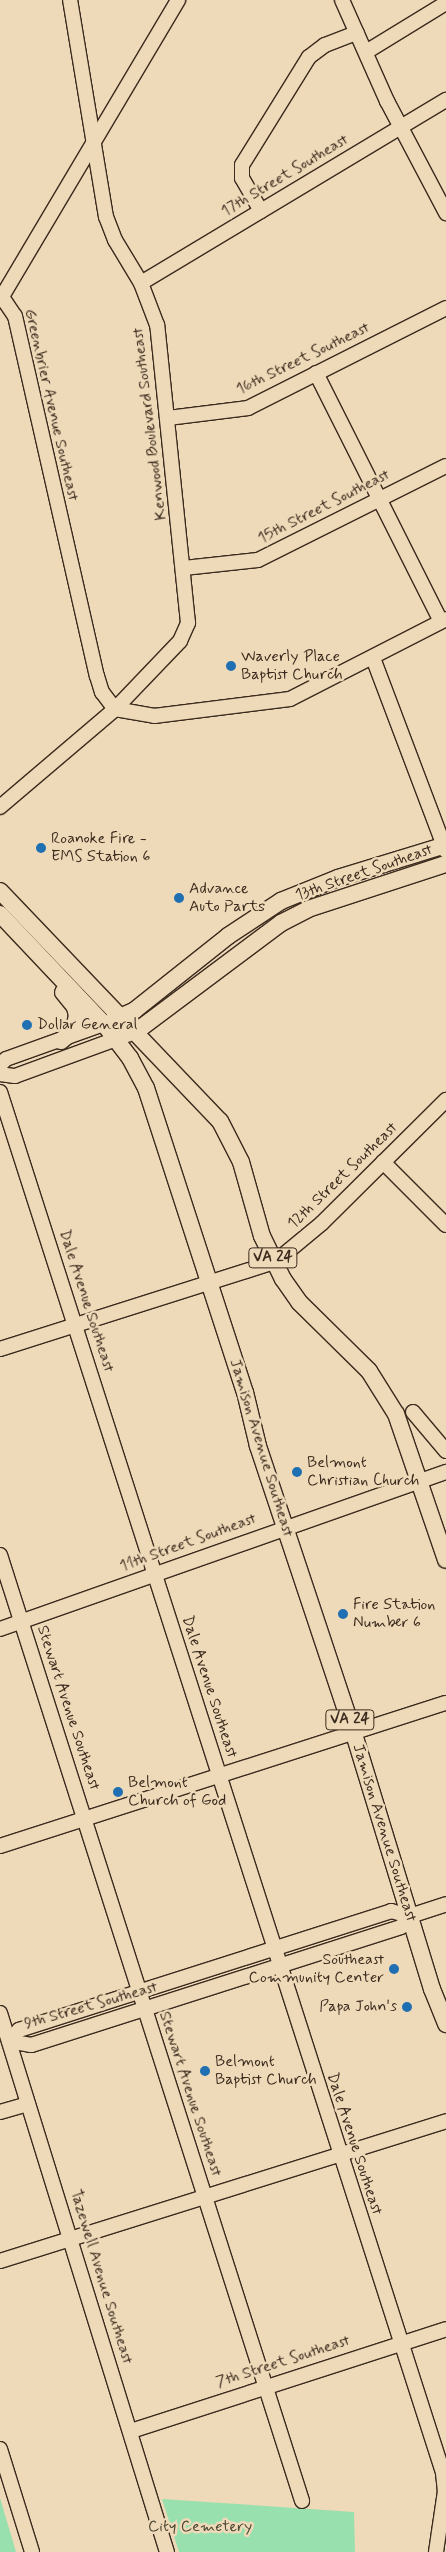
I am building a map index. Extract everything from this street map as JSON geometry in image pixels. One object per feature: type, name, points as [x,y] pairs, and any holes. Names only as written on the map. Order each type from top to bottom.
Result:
[{"type":"main road","name":"13th Street Southeast","points":[[104,1024],[135,1010],[228,936],[280,901],[338,878],[445,847]]},
{"type":"main road","name":"13th Street Southeast","points":[[116,1039],[135,1030],[281,923],[308,909],[446,864]]},
{"type":"main road","name":"VA 24","points":[[0,891],[122,1016],[220,1121],[241,1162],[262,1236],[299,1302],[369,1371],[384,1392],[404,1431],[446,1560]]},
{"type":"main road","name":"Jamison Avenue Southeast","points":[[0,914],[104,1024],[116,1039],[146,1088],[209,1282],[284,1527],[354,1734],[410,1916],[446,2024]]},
{"type":"main road","points":[[41,957],[51,980],[70,1000],[76,1012],[73,1031],[61,1041]]},
{"type":"street","name":"Kenwood Boulevard Southeast","points":[[0,807],[115,709],[185,633],[189,614],[157,325],[142,283],[109,229],[70,0]]},
{"type":"street","name":"Greenbrier Avenue Southeast","points":[[115,709],[102,692],[97,676],[15,316],[1,299],[94,145],[178,0]]},
{"type":"street","points":[[342,0],[401,127],[446,213]]},
{"type":"street","points":[[366,52],[446,3]]},
{"type":"street","points":[[261,211],[242,178],[242,165],[309,57],[325,45],[357,33]]},
{"type":"street","name":"17th Street Southeast","points":[[142,283],[446,100]]},
{"type":"street","name":"16th Street Southeast","points":[[168,418],[241,410],[446,308]]},
{"type":"street","points":[[115,709],[154,716],[290,699],[444,620],[316,373]]},
{"type":"street","name":"15th Street Southeast","points":[[184,568],[258,560],[446,466]]},
{"type":"street","points":[[373,658],[445,847]]},
{"type":"street","name":"13th Street Southeast","points":[[0,1066],[6,1058],[61,1041],[104,1024]]},
{"type":"street","name":"13th Street Southeast","points":[[0,1074],[14,1076],[116,1039]]},
{"type":"street","name":"Dale Avenue Southeast","points":[[0,1092],[400,2344],[440,2447],[445,2483],[436,2552]]},
{"type":"street","name":"12th Street Southeast","points":[[0,1349],[275,1262],[322,1224],[446,1100]]},
{"type":"street","points":[[383,1162],[446,1225]]},
{"type":"street","points":[[413,1412],[446,1451]]},
{"type":"street","name":"11th Street Southeast","points":[[0,1629],[284,1527],[446,1472]]},
{"type":"street","name":"Stewart Avenue Southeast","points":[[0,1555],[302,2501]]},
{"type":"street","points":[[0,1846],[446,1703]]},
{"type":"street","name":"9th Street Southeast","points":[[410,1916],[391,1911],[19,2030],[9,2041],[29,2046],[401,1927],[410,1916],[446,1904]]},
{"type":"street","name":"Tazewell Avenue Southeast","points":[[0,2013],[168,2552]]},
{"type":"street","points":[[0,2112],[28,2104]]},
{"type":"street","points":[[0,2261],[446,2121]]},
{"type":"street","name":"7th Street Southeast","points":[[131,2431],[265,2386],[446,2329]]},
{"type":"street","points":[[0,2450],[32,2552]]},
{"type":"green space","points":[[0,2498],[16,2552],[0,2552]]},
{"type":"green space","name":"City Cemetery","points":[[162,2499],[354,2512],[355,2552],[179,2552]]},
{"type":"place","name":"Waverly Place Baptist Church","points":[[231,666]]},
{"type":"place","name":"Roanoke Fire - EMS Station 6","points":[[41,848]]},
{"type":"place","name":"Advance Auto Parts","points":[[179,898]]},
{"type":"place","name":"Dollar General","points":[[27,1025]]},
{"type":"place","name":"Belmont Christian Church","points":[[297,1472]]},
{"type":"place","name":"Fire Station Number 6","points":[[343,1614]]},
{"type":"place","name":"Belmont Church of God","points":[[118,1792]]},
{"type":"place","name":"Southeast Community Center","points":[[394,1969]]},
{"type":"place","name":"Papa John's","points":[[407,2007]]},
{"type":"place","name":"Belmont Baptist Church","points":[[205,2071]]}]
